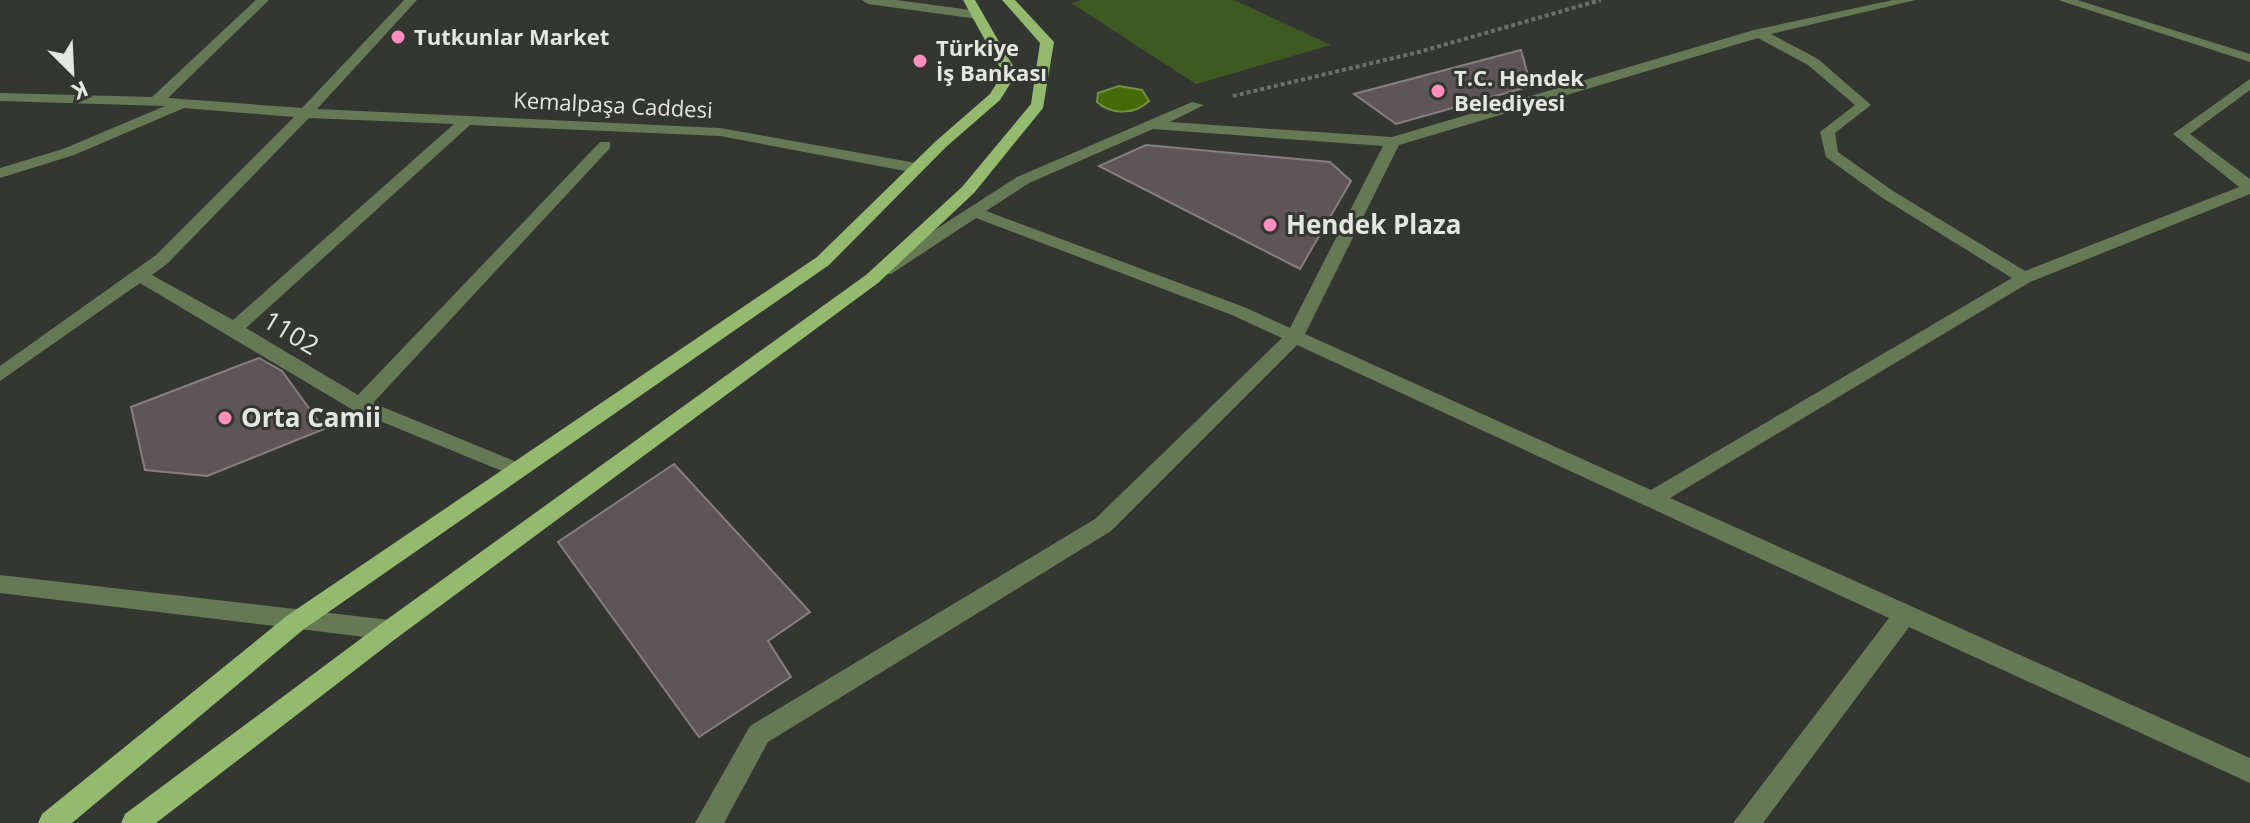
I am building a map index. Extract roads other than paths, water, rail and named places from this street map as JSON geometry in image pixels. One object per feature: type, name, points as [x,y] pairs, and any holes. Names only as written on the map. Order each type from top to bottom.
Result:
[{"type":"main road","points":[[135,823],[390,630],[872,279],[968,190],[1038,105],[1047,42],[1008,0]]},
{"type":"main road","points":[[52,823],[296,622],[823,261],[916,168],[995,97],[1010,73],[973,7]]},
{"type":"street","points":[[156,101],[263,0]]},
{"type":"street","points":[[0,375],[162,259],[411,0]]},
{"type":"street","points":[[868,0],[973,7]]},
{"type":"street","points":[[928,0],[973,7]]},
{"type":"street","points":[[1150,125],[1393,142],[1759,33],[1910,0]]},
{"type":"street","points":[[2064,0],[2250,58]]},
{"type":"street","points":[[1759,33],[1813,62],[1864,105],[1827,132],[1831,154],[1887,194],[2024,278]]},
{"type":"street","points":[[2250,83],[2180,134],[2250,187]]},
{"type":"street","name":"Kemalpaşa Caddesi","points":[[0,97],[156,101],[304,113],[720,132],[916,168]]},
{"type":"street","points":[[0,173],[32,166],[91,145],[183,103]]},
{"type":"street","points":[[872,279],[1023,180],[1197,105]]},
{"type":"street","name":"1102","points":[[466,121],[234,329],[360,405],[517,470]]},
{"type":"street","points":[[709,823],[759,734],[1103,525],[1295,336],[1393,142]]},
{"type":"street","points":[[360,405],[605,145]]},
{"type":"street","points":[[1652,499],[2024,278],[2250,187]]},
{"type":"street","points":[[974,212],[1238,311],[2250,771]]},
{"type":"street","points":[[138,274],[234,329]]},
{"type":"street","points":[[0,584],[296,622],[390,630]]},
{"type":"street","points":[[1747,823],[1905,615]]},
{"type":"place","name":"Tutkunlar Market","points":[[398,37]]},
{"type":"place","name":"Türkiye İş Bankası","points":[[920,61]]},
{"type":"place","name":"T.C. Hendek Belediyesi","points":[[1438,91]]},
{"type":"place","name":"Hendek Plaza","points":[[1270,225]]},
{"type":"place","name":"Orta Camii","points":[[225,418]]}]
